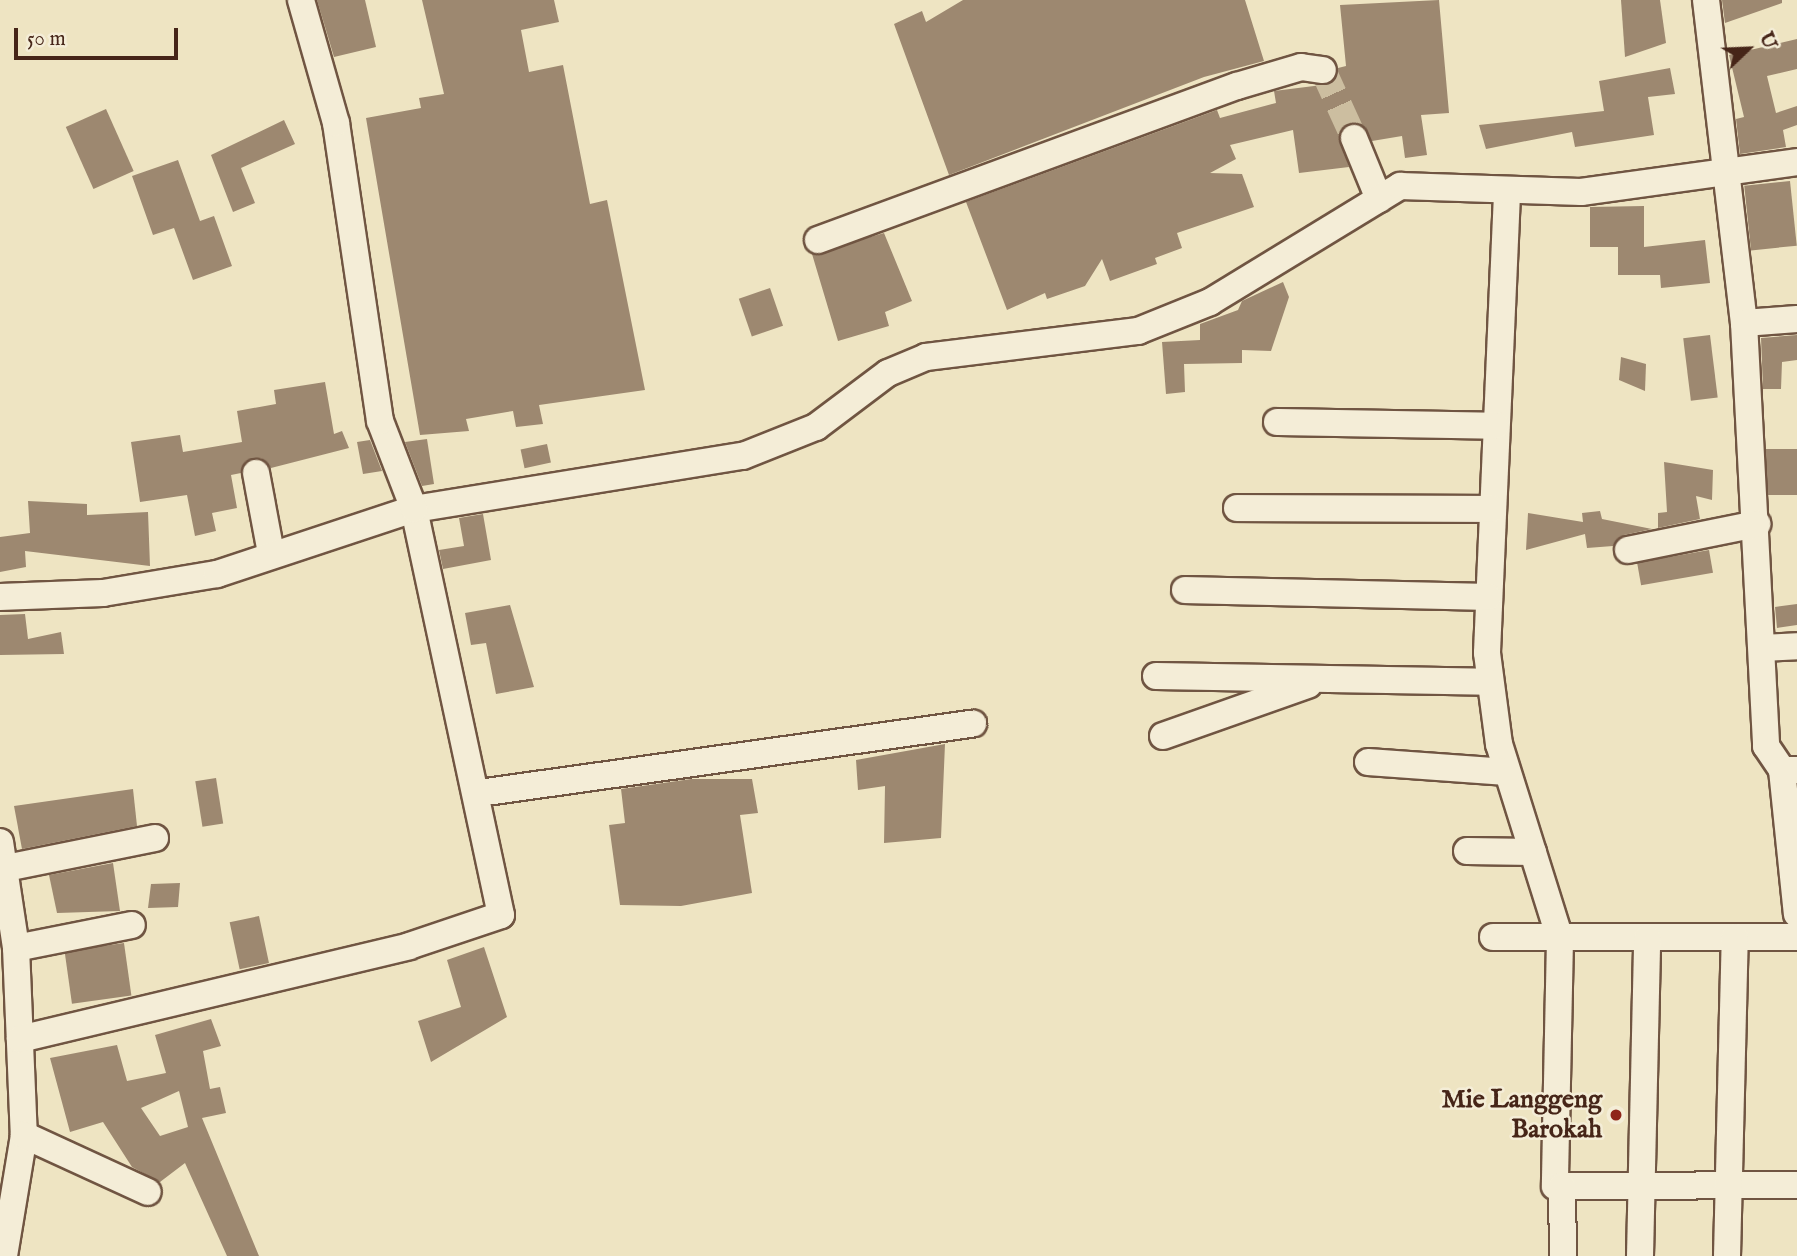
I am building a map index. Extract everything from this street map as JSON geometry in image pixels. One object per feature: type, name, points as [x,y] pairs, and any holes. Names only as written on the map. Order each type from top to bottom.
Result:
[{"type":"street","points":[[20,1039],[223,994],[498,919],[501,901],[479,793],[414,509],[380,421],[337,123],[302,0]]},
{"type":"street","points":[[1706,0],[1744,323],[1758,524],[1766,746],[1790,770],[1797,914]]},
{"type":"street","points":[[818,240],[1237,86],[1301,67],[1323,70]]},
{"type":"street","points":[[1354,138],[1379,199]]},
{"type":"street","points":[[0,597],[147,587],[217,575],[271,553],[414,509],[514,488],[706,465],[816,427],[888,373],[926,357],[1138,331],[1210,302],[1400,186],[1423,184],[1507,194],[1725,176],[1797,162]]},
{"type":"street","points":[[1507,194],[1488,597],[1488,682],[1507,772],[1560,939],[1555,1186],[1797,1185]]},
{"type":"street","points":[[1744,323],[1797,319]]},
{"type":"street","points":[[1277,422],[1496,426]]},
{"type":"street","points":[[256,474],[271,553]]},
{"type":"street","points":[[1237,508],[1492,509]]},
{"type":"street","points":[[1628,550],[1758,524]]},
{"type":"street","points":[[1185,590],[1488,597]]},
{"type":"street","points":[[1762,648],[1797,646]]},
{"type":"street","points":[[1156,676],[1488,682]]},
{"type":"street","points":[[1163,736],[1326,679]]},
{"type":"street","points":[[479,793],[973,724]]},
{"type":"street","points":[[1368,762],[1507,772]]},
{"type":"street","points":[[6,868],[155,838]]},
{"type":"street","points":[[0,842],[16,948],[24,1135],[4,1256]]},
{"type":"street","points":[[1467,851],[1533,852]]},
{"type":"street","points":[[16,948],[132,925]]},
{"type":"street","points":[[1493,937],[1797,937]]},
{"type":"street","points":[[1727,1256],[1735,937]]},
{"type":"street","points":[[1640,1256],[1639,1185],[1647,938]]},
{"type":"street","points":[[24,1135],[148,1192]]},
{"type":"street","points":[[1562,1186],[1563,1256]]},
{"type":"building","points":[[317,0],[365,0],[376,47],[334,57]]},
{"type":"building","points":[[422,0],[554,0],[559,22],[521,30],[529,72],[563,65],[590,204],[607,200],[645,390],[539,405],[543,424],[516,427],[513,411],[466,419],[469,431],[420,435],[366,118],[421,108],[419,98],[444,94]]},
{"type":"building","points":[[963,0],[1245,0],[1264,61],[1204,77],[949,175],[894,24],[922,11],[926,22]]},
{"type":"building","points":[[1439,0],[1449,113],[1421,115],[1427,155],[1405,158],[1402,136],[1372,141],[1355,122],[1339,135],[1349,167],[1299,173],[1293,130],[1230,145],[1236,159],[1210,173],[1242,174],[1254,207],[1177,233],[1182,248],[1155,258],[1157,264],[1110,281],[1102,259],[1085,286],[1047,299],[1045,293],[1007,310],[966,202],[1217,110],[1220,118],[1276,103],[1274,91],[1330,84],[1338,68],[1346,66],[1340,5]]},
{"type":"building","points":[[1621,0],[1660,0],[1666,43],[1625,57]]},
{"type":"building","points":[[1722,0],[1782,0],[1782,3],[1725,23]]},
{"type":"building","points":[[1797,39],[1797,69],[1767,76],[1776,113],[1797,106],[1797,125],[1783,130],[1786,147],[1740,154],[1736,119],[1744,117],[1729,55]]},
{"type":"building","points":[[1670,68],[1675,94],[1648,97],[1654,135],[1575,147],[1572,132],[1486,149],[1479,125],[1604,111],[1599,81]]},
{"type":"building","points":[[106,109],[134,171],[93,189],[66,127]]},
{"type":"building","points":[[284,120],[295,144],[241,168],[255,203],[233,212],[211,155]]},
{"type":"building","points":[[178,160],[200,221],[214,216],[232,266],[193,280],[174,228],[153,235],[132,176]]},
{"type":"building","points":[[1790,181],[1797,246],[1751,250],[1744,186]]},
{"type":"building","points":[[1644,206],[1644,247],[1705,240],[1710,283],[1661,288],[1660,275],[1618,275],[1618,247],[1590,247],[1590,207]]},
{"type":"building","points":[[884,233],[912,301],[885,312],[889,326],[838,341],[812,254]]},
{"type":"building","points":[[1283,282],[1289,297],[1271,351],[1242,350],[1242,363],[1184,364],[1185,392],[1166,394],[1162,342],[1200,340],[1200,324],[1238,310],[1242,301]]},
{"type":"building","points":[[770,288],[783,326],[752,337],[739,299]]},
{"type":"building","points":[[1710,335],[1718,398],[1691,401],[1683,338]]},
{"type":"building","points":[[1797,335],[1797,360],[1782,362],[1781,389],[1763,389],[1761,338]]},
{"type":"building","points":[[1621,357],[1646,364],[1645,391],[1619,380]]},
{"type":"building","points":[[325,382],[334,434],[342,431],[349,448],[271,468],[261,458],[246,461],[241,473],[231,475],[237,508],[212,513],[216,531],[195,536],[187,495],[140,502],[131,442],[180,435],[183,452],[242,442],[237,411],[276,404],[274,390]]},
{"type":"building","points":[[427,439],[434,484],[422,486],[405,442]]},
{"type":"building","points":[[370,440],[382,471],[363,474],[357,442]]},
{"type":"building","points":[[547,444],[551,463],[525,468],[521,450]]},
{"type":"building","points":[[1766,449],[1797,449],[1797,495],[1766,495]]},
{"type":"building","points":[[1664,462],[1713,470],[1712,500],[1696,496],[1700,519],[1658,528],[1658,513],[1667,512]]},
{"type":"building","points":[[28,501],[87,504],[87,515],[148,512],[150,566],[25,551],[26,567],[0,572],[0,537],[30,533]]},
{"type":"building","points":[[1600,511],[1602,519],[1652,529],[1624,535],[1613,546],[1587,548],[1585,534],[1526,550],[1528,513],[1583,522],[1582,513]]},
{"type":"building","points":[[483,514],[491,560],[443,569],[439,550],[464,546],[459,518]]},
{"type":"building","points":[[1709,550],[1713,573],[1641,585],[1637,563]]},
{"type":"building","points":[[1797,604],[1797,625],[1777,628],[1775,607]]},
{"type":"building","points":[[510,605],[534,687],[496,694],[486,643],[471,645],[465,613]]},
{"type":"building","points":[[25,614],[28,639],[61,632],[64,654],[0,655],[0,615]]},
{"type":"building","points":[[945,744],[941,838],[884,843],[885,786],[858,790],[856,760]]},
{"type":"building","points":[[216,778],[223,823],[202,827],[195,781]]},
{"type":"building","points":[[691,779],[752,779],[758,813],[740,815],[752,893],[681,906],[620,905],[609,825],[625,823],[621,789]]},
{"type":"building","points":[[133,789],[137,826],[22,849],[14,806]]},
{"type":"building","points":[[113,863],[120,911],[57,913],[49,875]]},
{"type":"building","points":[[180,883],[178,907],[148,908],[151,884]]},
{"type":"building","points":[[259,916],[269,963],[240,969],[230,922]]},
{"type":"building","points":[[124,943],[131,995],[72,1004],[65,951]]},
{"type":"building","points":[[484,947],[507,1017],[431,1062],[418,1021],[461,1007],[447,960]]},
{"type":"building","points":[[211,1019],[221,1046],[203,1051],[210,1089],[220,1087],[226,1113],[202,1118],[259,1256],[227,1256],[185,1163],[160,1182],[132,1167],[103,1122],[70,1132],[50,1058],[117,1045],[127,1081],[166,1073],[155,1035]],"holes":[[[179,1091],[188,1127],[160,1136],[141,1108]]]},
{"type":"tunnel","points":[[1323,70],[1354,138]]},
{"type":"place","name":"Mie Langgeng Barokah","points":[[1616,1115]]}]
